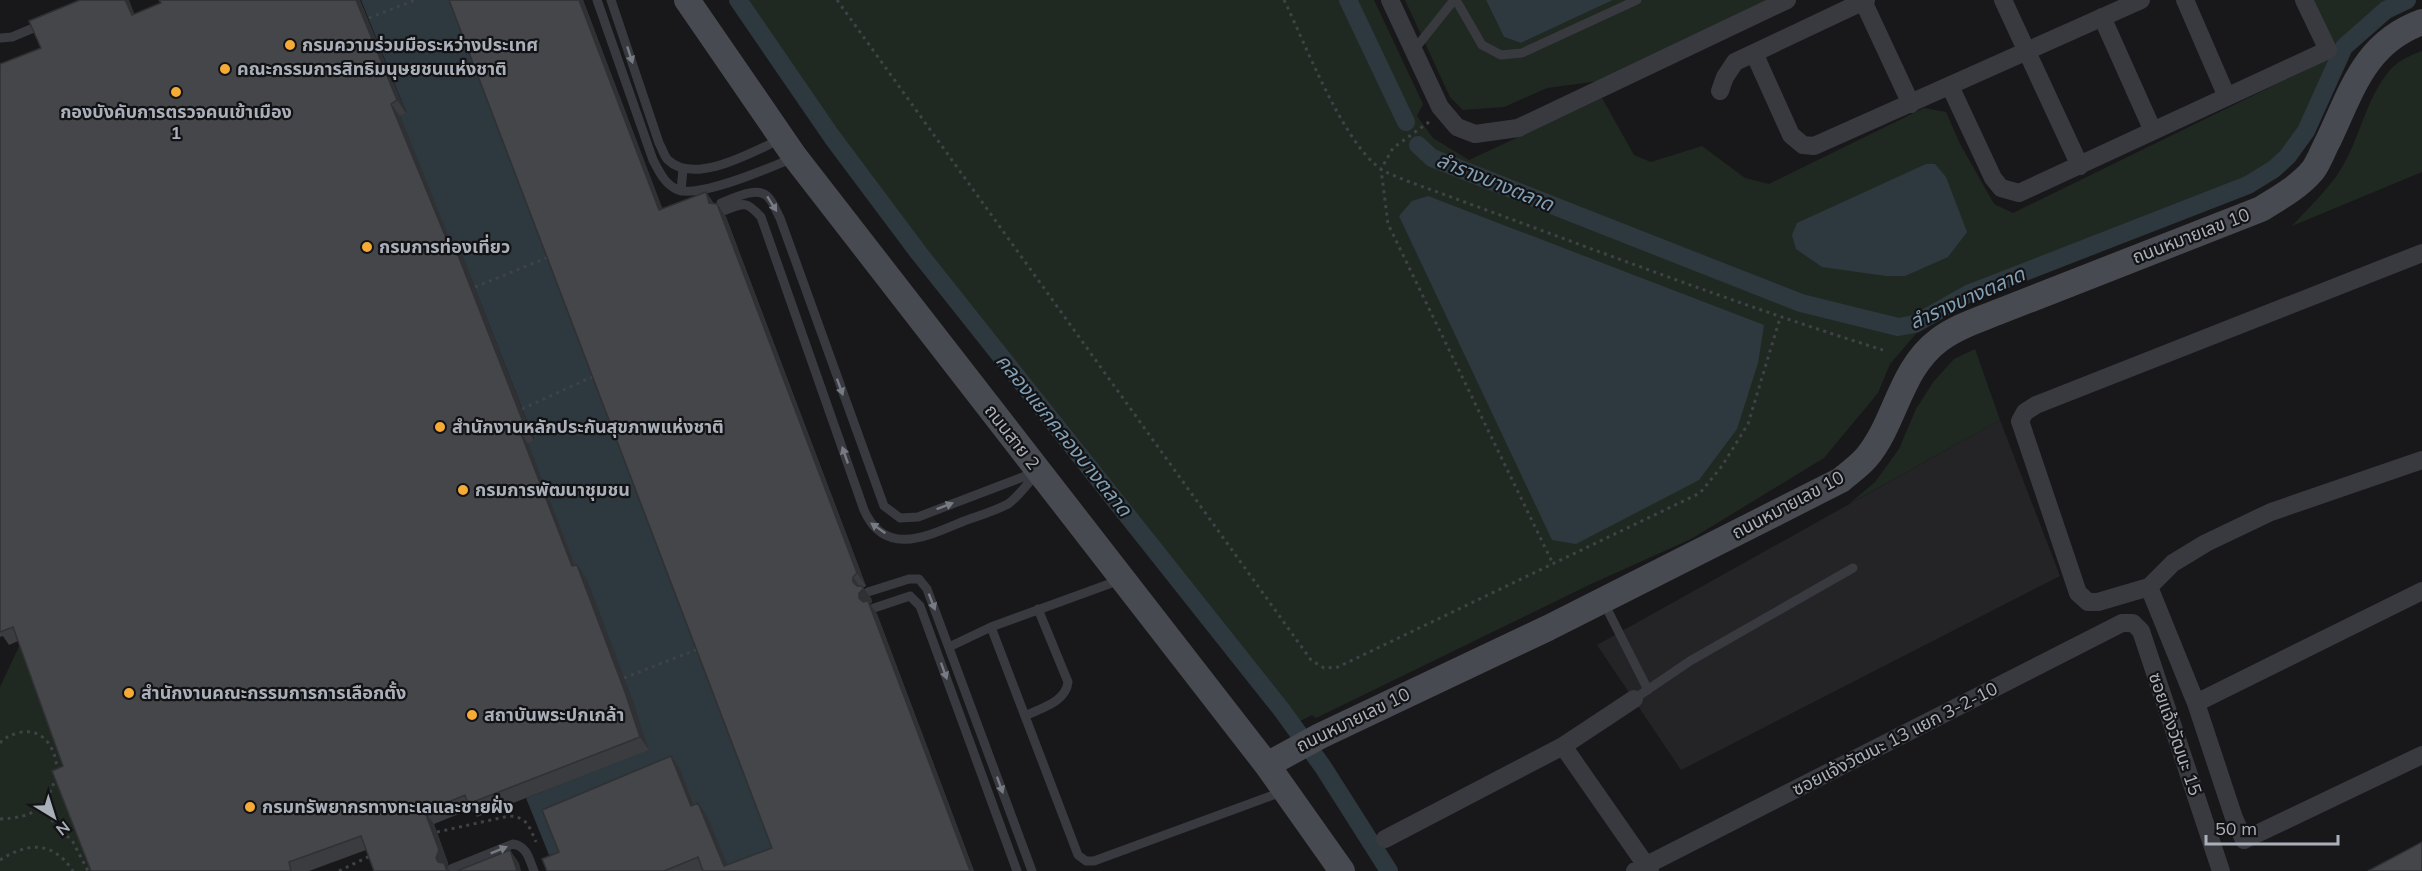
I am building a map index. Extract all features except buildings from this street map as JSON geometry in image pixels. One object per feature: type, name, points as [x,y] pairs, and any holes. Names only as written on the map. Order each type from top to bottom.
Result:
[{"type":"street","name":"ถนนสาย 2","points":[[687,0],[788,148],[1267,765],[1342,871]]},
{"type":"street","points":[[1390,0],[1444,111],[1457,127],[1475,134],[1518,128],[1787,0]]},
{"type":"street","points":[[2003,0],[2080,166]]},
{"type":"street","points":[[1754,53],[1790,133],[1796,141],[1807,146],[1818,146],[2141,0]]},
{"type":"street","points":[[2185,0],[2227,96]]},
{"type":"street","points":[[1950,86],[1993,178],[2001,188],[2014,193],[2023,192],[2328,50],[2304,0]]},
{"type":"street","points":[[1720,92],[1725,77],[1735,62],[1864,1],[1911,104]]},
{"type":"street","points":[[2102,17],[2153,131]]},
{"type":"street","name":"ถนนหมายเลข 10","points":[[1267,765],[1310,741],[1548,628],[1841,480],[1866,458],[1910,373],[1939,340],[1998,312],[2261,209],[2289,191],[2314,170],[2360,71],[2382,46],[2398,33],[2422,22]]},
{"type":"street","points":[[2422,253],[2036,405],[2025,412],[2020,422],[2078,593],[2088,602],[2098,602],[2149,587],[2173,563],[2206,543],[2271,512],[2422,460]]},
{"type":"street","points":[[2149,587],[2196,703],[2234,818],[2244,840],[2422,755]]},
{"type":"street","points":[[2196,703],[2422,591]]},
{"type":"street","name":"ซอยแจ้งวัฒนะ 13 แยก 3-2-10","points":[[1644,869],[2122,623],[2133,622],[2141,631]]},
{"type":"street","name":"ซอยแจ้งวัฒนะ 15","points":[[2141,631],[2221,871]]},
{"type":"street","points":[[1385,839],[1563,746],[1641,694]]},
{"type":"street","points":[[1563,746],[1644,869]]},
{"type":"lane","points":[[597,0],[653,160],[664,180],[681,191],[717,187],[788,148]]},
{"type":"lane","points":[[611,0],[659,143],[668,159],[683,169],[711,168],[788,148]]},
{"type":"lane","points":[[1414,50],[1455,0],[1482,45],[1501,55],[1522,53],[1637,0]]},
{"type":"lane","points":[[0,38],[12,37],[53,20]]},
{"type":"lane","points":[[681,191],[683,169]]},
{"type":"lane","points":[[760,193],[767,196],[780,218],[884,506],[900,518],[918,517],[1038,471],[1009,503],[920,539],[899,540],[870,524],[761,217],[750,205],[744,203],[722,207],[743,195],[760,193]]},
{"type":"lane","points":[[899,540],[900,518]]},
{"type":"lane","points":[[1603,599],[1641,694],[1690,662],[1853,568]]},
{"type":"lane","points":[[868,592],[909,579],[919,579],[927,589],[1032,871]]},
{"type":"lane","points":[[950,647],[991,627],[1122,579]]},
{"type":"lane","points":[[874,608],[910,596],[920,606],[1017,871]]},
{"type":"lane","points":[[1025,716],[1062,698],[1068,682],[1038,609]]},
{"type":"lane","points":[[991,627],[1078,855],[1086,861],[1094,861],[1285,790]]},
{"type":"lane","points":[[451,870],[513,844],[520,845],[526,850],[534,871]]},
{"type":"path","points":[[369,18],[415,0]]},
{"type":"path","points":[[837,0],[1311,660],[1324,668],[1338,667],[1700,493],[1722,466],[1748,424],[1780,318]]},
{"type":"path","points":[[1284,0],[1338,113],[1362,150],[1381,169],[1407,181],[1707,289],[1780,318],[1883,350]]},
{"type":"path","points":[[1444,111],[1393,148],[1381,169],[1388,225],[1553,564]]},
{"type":"path","points":[[475,287],[550,256]]},
{"type":"path","points":[[522,409],[596,376]]},
{"type":"path","points":[[624,678],[700,648]]},
{"type":"path","points":[[0,743],[5,737],[26,731],[41,734],[53,748],[58,768],[51,791],[41,809],[21,818],[0,819]]},
{"type":"path","points":[[41,809],[73,842],[88,871]]},
{"type":"path","points":[[437,832],[509,816],[519,816],[528,825],[537,846]]},
{"type":"path","points":[[0,860],[28,847],[47,847],[63,859],[73,871]]},
{"type":"path","points":[[339,871],[372,855]]},
{"type":"shaded area","points":[[361,0],[450,0],[778,855],[738,871],[703,871],[562,851],[549,855],[526,798],[648,749],[634,705],[586,578],[580,579],[528,444],[534,439],[460,250],[454,251],[400,116],[406,112]]},
{"type":"shaded area","points":[[746,0],[1374,0],[1423,104],[1417,116],[1433,138],[1469,160],[1602,98],[1634,155],[1651,162],[1702,146],[1745,178],[1769,184],[1924,108],[1946,112],[1960,144],[1994,204],[2013,213],[2322,62],[2313,0],[2417,0],[2375,24],[2349,48],[2338,65],[2317,120],[2304,146],[2285,169],[2272,179],[2256,188],[1942,314],[1921,328],[1890,364],[1878,393],[1824,458],[1691,539],[1591,584],[1316,718],[1312,715],[1300,721],[867,174]]},
{"type":"shaded area","points":[[1405,0],[1486,0],[1504,37],[1521,43],[1613,0],[1768,0],[1599,81],[1547,88],[1504,107],[1463,110],[1450,97]]},
{"type":"shaded area","points":[[1486,0],[1613,0],[1521,43],[1504,37]]},
{"type":"shaded area","points":[[2422,51],[2422,172],[2292,226],[2336,177],[2348,157],[2375,93],[2390,70],[2397,63]]},
{"type":"shaded area","points":[[1926,164],[1935,164],[1946,177],[1967,232],[1948,257],[1905,276],[1886,276],[1822,267],[1796,249],[1792,235],[1797,223]]},
{"type":"shaded area","points":[[1428,196],[1764,325],[1758,363],[1737,429],[1699,480],[1576,544],[1552,540],[1399,216],[1412,201]]},
{"type":"shaded area","points":[[1975,349],[2000,420],[1849,504],[1875,482],[1899,449],[1916,409],[1934,381],[1954,359]]},
{"type":"shaded area","points":[[2000,420],[2060,576],[1681,770],[1597,645]]},
{"type":"shaded area","points":[[22,640],[72,779],[95,871],[0,871],[0,687]]},
{"type":"waterway","name":"คลองแยกคลองบางตลาด","points":[[738,0],[832,137],[918,252],[1281,709],[1323,767],[1389,871]]},
{"type":"waterway","name":"ลำรางบางตลาด","points":[[1348,0],[1406,122]]},
{"type":"waterway","name":"ลำรางบางตลาด","points":[[1418,145],[1432,158],[1801,303],[1898,327],[1915,324],[1968,294],[2248,185],[2274,169],[2288,156],[2306,131],[2344,47],[2386,10],[2407,0]]},
{"type":"place","name":"กรมความร่วมมือระหว่างประเทศ","points":[[290,45]]},
{"type":"place","name":"คณะกรรมการสิทธิมนุษยชนแห่งชาติ","points":[[225,69]]},
{"type":"place","name":"กองบังคับการตรวจคนเข้าเมือง 1","points":[[176,92]]},
{"type":"place","name":"กรมการท่องเที่ยว","points":[[367,247]]},
{"type":"place","name":"สำนักงานหลักประกันสุขภาพแห่งชาติ","points":[[440,427]]},
{"type":"place","name":"กรมการพัฒนาชุมชน","points":[[463,490]]},
{"type":"place","name":"สำนักงานคณะกรรมการการเลือกตั้ง","points":[[129,693]]},
{"type":"place","name":"สถาบันพระปกเกล้า","points":[[472,715]]},
{"type":"place","name":"กรมทรัพยากรทางทะเลและชายฝั่ง","points":[[250,807]]}]
